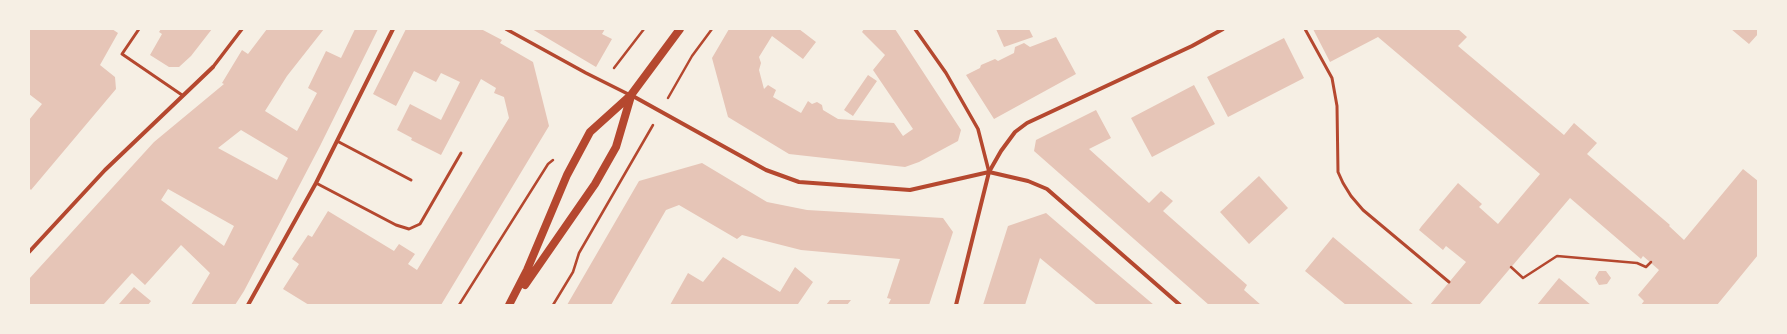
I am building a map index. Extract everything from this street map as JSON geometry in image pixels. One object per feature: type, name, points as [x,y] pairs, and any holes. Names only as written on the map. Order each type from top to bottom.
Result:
[{"type":"main road","points":[[510,305],[527,270],[567,175],[585,140],[590,132],[631,95],[680,29]]},
{"type":"main road","points":[[510,305],[595,184],[616,147],[631,95]]},
{"type":"street","points":[[29,252],[105,170],[213,67],[242,29]]},
{"type":"street","points":[[248,305],[316,183],[394,29]]},
{"type":"street","points":[[506,29],[586,73],[631,95],[766,170],[799,182],[910,190],[989,172],[1028,181],[1047,189],[1180,305]]},
{"type":"street","points":[[915,29],[946,73],[978,129],[989,172]]},
{"type":"street","points":[[956,305],[989,172],[1015,132],[1027,123],[1192,46],[1223,29]]},
{"type":"lane","points":[[139,29],[122,54],[182,96]]},
{"type":"lane","points":[[1305,29],[1332,78],[1337,106],[1338,172],[1351,196],[1363,210],[1449,282]]},
{"type":"lane","points":[[337,141],[411,180]]},
{"type":"lane","points":[[316,183],[396,225],[409,229],[420,224],[461,153]]},
{"type":"path","points":[[692,56],[712,29]]},
{"type":"path","points":[[459,305],[548,164],[558,156]]},
{"type":"path","points":[[553,305],[573,272],[579,253],[629,166]]},
{"type":"path","points":[[1511,267],[1523,278],[1557,256],[1637,263],[1646,267],[1651,262]]},
{"type":"building","points":[[29,29],[112,29],[118,33],[100,65],[115,77],[116,89],[31,190],[29,188],[29,120],[42,104],[29,94]]},
{"type":"building","points":[[161,29],[212,29],[191,56],[179,67],[169,67],[150,55],[162,34],[159,32]]},
{"type":"building","points":[[267,29],[324,29],[287,76],[265,111],[297,131],[317,93],[308,88],[326,51],[341,58],[355,29],[378,29],[320,146],[244,291],[235,305],[191,305],[210,273],[181,245],[145,285],[132,273],[103,305],[29,305],[29,279],[154,142],[224,84],[222,83],[242,50],[248,54]],"holes":[[[241,130],[288,158],[277,180],[218,148]],[[168,189],[234,226],[224,246],[161,200]]]},
{"type":"building","points":[[406,29],[481,29],[502,40],[500,43],[533,62],[549,126],[441,305],[309,305],[283,289],[299,264],[292,259],[308,235],[312,237],[328,211],[394,251],[399,244],[415,254],[408,264],[417,270],[509,118],[504,97],[494,93],[496,88],[481,79],[441,155],[411,140],[412,138],[397,130],[410,104],[441,120],[460,82],[441,73],[436,82],[414,71],[396,106],[373,94]]},
{"type":"building","points":[[532,29],[605,29],[602,34],[612,39],[596,67]]},
{"type":"building","points":[[729,29],[799,29],[816,42],[803,59],[772,36],[759,57],[761,63],[759,70],[764,89],[768,85],[776,90],[773,97],[801,113],[808,101],[812,104],[817,102],[822,105],[823,110],[838,119],[894,123],[903,136],[913,129],[873,70],[885,55],[862,32],[864,29],[895,29],[961,130],[958,141],[919,162],[905,167],[789,154],[728,117],[712,58]]},
{"type":"building","points":[[996,29],[1029,29],[1033,37],[1004,47]]},
{"type":"building","points":[[1313,29],[1458,29],[1467,37],[1458,46],[1564,135],[1574,123],[1597,143],[1587,154],[1670,225],[1669,226],[1684,240],[1743,169],[1758,181],[1758,255],[1717,305],[1641,305],[1644,301],[1638,295],[1659,270],[1643,256],[1641,259],[1570,198],[1479,305],[1430,305],[1466,262],[1446,246],[1443,250],[1419,230],[1421,227],[1458,183],[1482,204],[1479,207],[1498,224],[1540,174],[1378,37],[1330,62]]},
{"type":"building","points":[[1731,29],[1758,29],[1758,34],[1749,44]]},
{"type":"building","points":[[1056,37],[1076,74],[994,119],[966,75],[980,68],[981,65],[995,59],[998,61],[1014,53],[1015,47],[1024,43],[1030,47]]},
{"type":"building","points":[[1284,38],[1304,78],[1228,117],[1207,77]]},
{"type":"building","points":[[868,75],[877,81],[853,116],[844,110]]},
{"type":"building","points":[[1194,85],[1215,124],[1152,157],[1131,118]]},
{"type":"building","points":[[1096,110],[1111,138],[1089,149],[1149,203],[1161,191],[1173,201],[1163,211],[1247,285],[1244,290],[1261,305],[1209,305],[1034,151],[1036,140]]},
{"type":"building","points":[[702,163],[767,202],[807,210],[943,218],[953,232],[929,305],[888,305],[891,299],[887,298],[900,259],[801,250],[742,235],[737,239],[679,205],[666,210],[611,305],[567,305],[639,181]]},
{"type":"building","points":[[1259,176],[1288,208],[1249,244],[1220,212]]},
{"type":"building","points":[[1046,213],[1154,305],[1097,305],[1040,258],[1025,305],[983,305],[1008,226]]},
{"type":"building","points":[[1333,237],[1414,305],[1346,305],[1305,271]]},
{"type":"building","points":[[723,257],[780,292],[795,267],[813,282],[798,304],[800,305],[670,305],[688,273],[703,282]]},
{"type":"building","points":[[1599,271],[1606,271],[1611,278],[1607,284],[1599,285],[1595,278]]},
{"type":"building","points":[[1559,278],[1591,305],[1537,305]]},
{"type":"building","points":[[134,287],[151,301],[148,305],[119,304]]},
{"type":"building","points":[[830,300],[851,300],[847,305],[826,305]]}]
